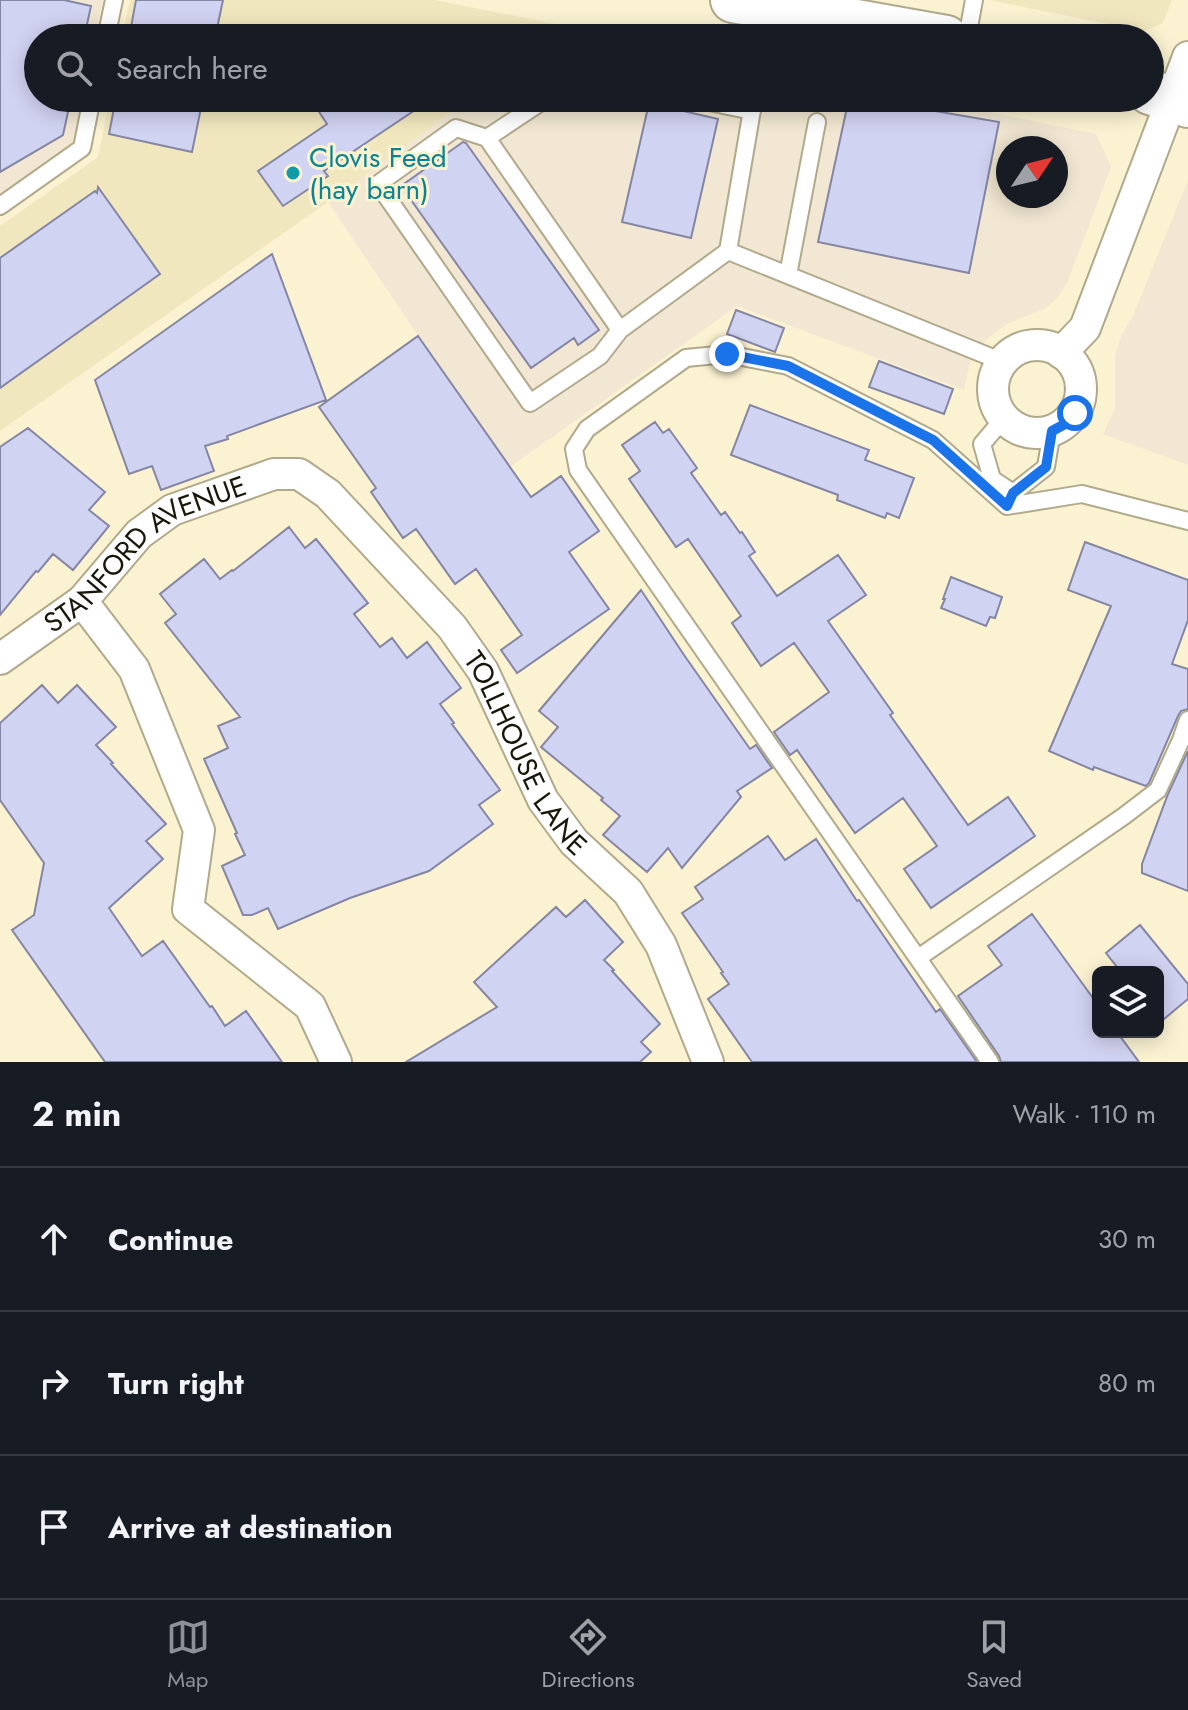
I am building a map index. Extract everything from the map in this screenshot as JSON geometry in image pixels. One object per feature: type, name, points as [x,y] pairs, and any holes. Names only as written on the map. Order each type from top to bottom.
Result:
[{"type":"street","points":[[755,15],[830,24]]},
{"type":"street","points":[[1061,353],[1085,328],[1188,57]]},
{"type":"street","points":[[1040,346],[1061,353],[1077,369],[1081,384],[1075,413],[1065,424],[1052,431],[1026,432],[1014,426],[996,405],[993,390],[1003,362],[1026,347],[1040,346]]},
{"type":"street","name":"STANFORD AVENUE","points":[[0,659],[82,601],[139,534],[172,510],[274,474],[299,474]]},
{"type":"street","name":"TOLLHOUSE LANE","points":[[299,474],[328,494],[452,627],[483,671],[543,800],[574,842],[628,892],[661,945],[707,1062]]},
{"type":"street","points":[[82,601],[134,669],[199,830],[188,909],[310,1006],[336,1062]]},
{"type":"lane","points":[[109,24],[114,0]]},
{"type":"lane","points":[[970,24],[974,0]]},
{"type":"lane","points":[[0,206],[82,148],[89,112]]},
{"type":"lane","points":[[487,138],[526,112]]},
{"type":"lane","points":[[620,330],[487,138],[456,128],[378,184],[530,403],[600,356],[620,330],[728,251],[752,112]]},
{"type":"lane","points":[[788,275],[817,122]]},
{"type":"lane","points":[[728,251],[1003,362]]},
{"type":"lane","points":[[990,1062],[578,470],[574,449],[587,429],[686,358],[727,354],[788,366],[933,440],[1010,500],[1082,494],[1188,521]]},
{"type":"lane","points":[[1004,418],[982,444],[992,479],[1010,500]]},
{"type":"lane","points":[[1010,500],[1046,467],[1052,431]]},
{"type":"lane","points":[[918,958],[1158,790],[1188,720]]},
{"type":"shaded area","points":[[0,0],[103,0],[98,24],[24,24],[24,112],[80,112],[75,141],[0,194]]},
{"type":"shaded area","points":[[130,0],[435,0],[555,24],[125,24]]},
{"type":"shaded area","points":[[989,0],[1172,0],[1161,24],[1108,24]]},
{"type":"shaded area","points":[[107,112],[451,112],[328,202],[0,431],[0,226],[98,157]]},
{"type":"shaded area","points":[[451,112],[989,112],[1096,134],[1111,167],[1067,283],[1046,308],[1005,325],[986,340],[970,363],[964,390],[737,306],[510,467],[328,202]]},
{"type":"shaded area","points":[[1188,180],[1188,465],[1103,434],[1115,408],[1115,356],[1122,334],[1133,316]]},
{"type":"building","points":[[0,0],[64,0],[91,6],[87,24],[24,24],[24,112],[68,112],[63,135],[0,172]]},
{"type":"building","points":[[136,0],[223,0],[218,24],[132,24]]},
{"type":"building","points":[[113,112],[200,112],[192,152],[109,134]]},
{"type":"building","points":[[319,112],[412,112],[324,171],[328,176],[283,206],[258,171],[327,124]]},
{"type":"building","points":[[647,112],[688,112],[718,119],[691,238],[622,222]]},
{"type":"building","points":[[846,112],[941,112],[999,122],[969,273],[818,242]]},
{"type":"building","points":[[463,142],[599,330],[578,345],[574,338],[531,368],[401,186]]},
{"type":"building","points":[[98,187],[160,274],[0,388],[0,258],[95,191],[97,193]]},
{"type":"building","points":[[272,254],[326,400],[205,446],[214,471],[161,490],[152,466],[129,474],[95,380]]},
{"type":"building","points":[[736,310],[784,328],[775,352],[727,334]]},
{"type":"building","points":[[418,336],[531,497],[561,476],[599,531],[569,552],[609,609],[517,673],[501,650],[522,635],[476,569],[455,584],[416,529],[403,538],[371,492],[376,488],[319,407]]},
{"type":"building","points":[[879,361],[953,389],[944,414],[869,387]]},
{"type":"building","points":[[750,405],[869,450],[865,460],[914,478],[899,518],[887,513],[885,518],[837,500],[838,495],[731,455]]},
{"type":"building","points":[[655,422],[663,433],[669,429],[697,468],[691,473],[721,515],[725,512],[742,532],[755,552],[749,556],[777,596],[838,555],[866,595],[828,621],[893,713],[890,715],[968,825],[1008,797],[1035,836],[931,908],[904,869],[937,846],[903,798],[855,833],[797,750],[790,755],[774,732],[829,692],[794,643],[761,666],[732,623],[741,616],[688,539],[676,547],[629,479],[640,471],[622,445]]},
{"type":"building","points":[[28,428],[105,492],[89,510],[109,526],[73,570],[53,554],[0,615],[0,447]]},
{"type":"building","points":[[289,527],[305,548],[316,539],[368,603],[354,614],[380,647],[392,638],[407,658],[427,642],[461,688],[440,704],[500,790],[479,805],[493,824],[429,871],[350,898],[278,929],[268,908],[252,915],[243,915],[222,866],[245,855],[204,759],[228,748],[218,726],[240,717],[165,623],[176,614],[160,594],[204,559],[220,579]]},
{"type":"building","points":[[1085,542],[1188,580],[1188,620],[1172,664],[1188,669],[1188,709],[1178,716],[1146,786],[1094,767],[1093,770],[1049,751],[1111,606],[1068,590]]},
{"type":"building","points":[[951,577],[1002,597],[995,618],[990,617],[986,626],[941,608]]},
{"type":"building","points":[[641,590],[750,749],[756,745],[772,768],[737,791],[741,797],[682,868],[668,848],[647,872],[603,835],[620,816],[541,747],[558,727],[539,711]]},
{"type":"building","points":[[42,685],[58,703],[77,685],[116,727],[96,745],[166,824],[146,841],[163,859],[109,908],[142,956],[163,941],[225,1026],[246,1011],[282,1062],[105,1062],[12,930],[34,915],[44,863],[0,800],[0,723]]},
{"type":"building","points":[[1188,751],[1188,891],[1142,873],[1142,864]]},
{"type":"building","points":[[768,836],[785,860],[816,839],[936,1012],[940,1009],[977,1062],[752,1062],[708,999],[729,984],[682,913],[703,899],[695,887]]},
{"type":"building","points":[[585,900],[623,942],[604,960],[660,1024],[641,1042],[651,1052],[640,1062],[406,1062],[497,1007],[474,982],[556,907],[566,917]]},
{"type":"building","points":[[1032,914],[1092,997],[1092,1038],[1121,1038],[1139,1062],[1001,1062],[958,996],[1002,965],[988,946]]},
{"type":"building","points":[[1140,925],[1188,984],[1188,999],[1164,1019],[1164,966],[1116,966],[1106,953]]},
{"type":"place","name":"Clovis Feed (hay barn)","points":[[293,173]]},
{"type":"route","points":[[727,354],[788,366],[933,440],[1007,506],[1013,493],[1046,467],[1052,431],[1065,424],[1075,413]]}]
